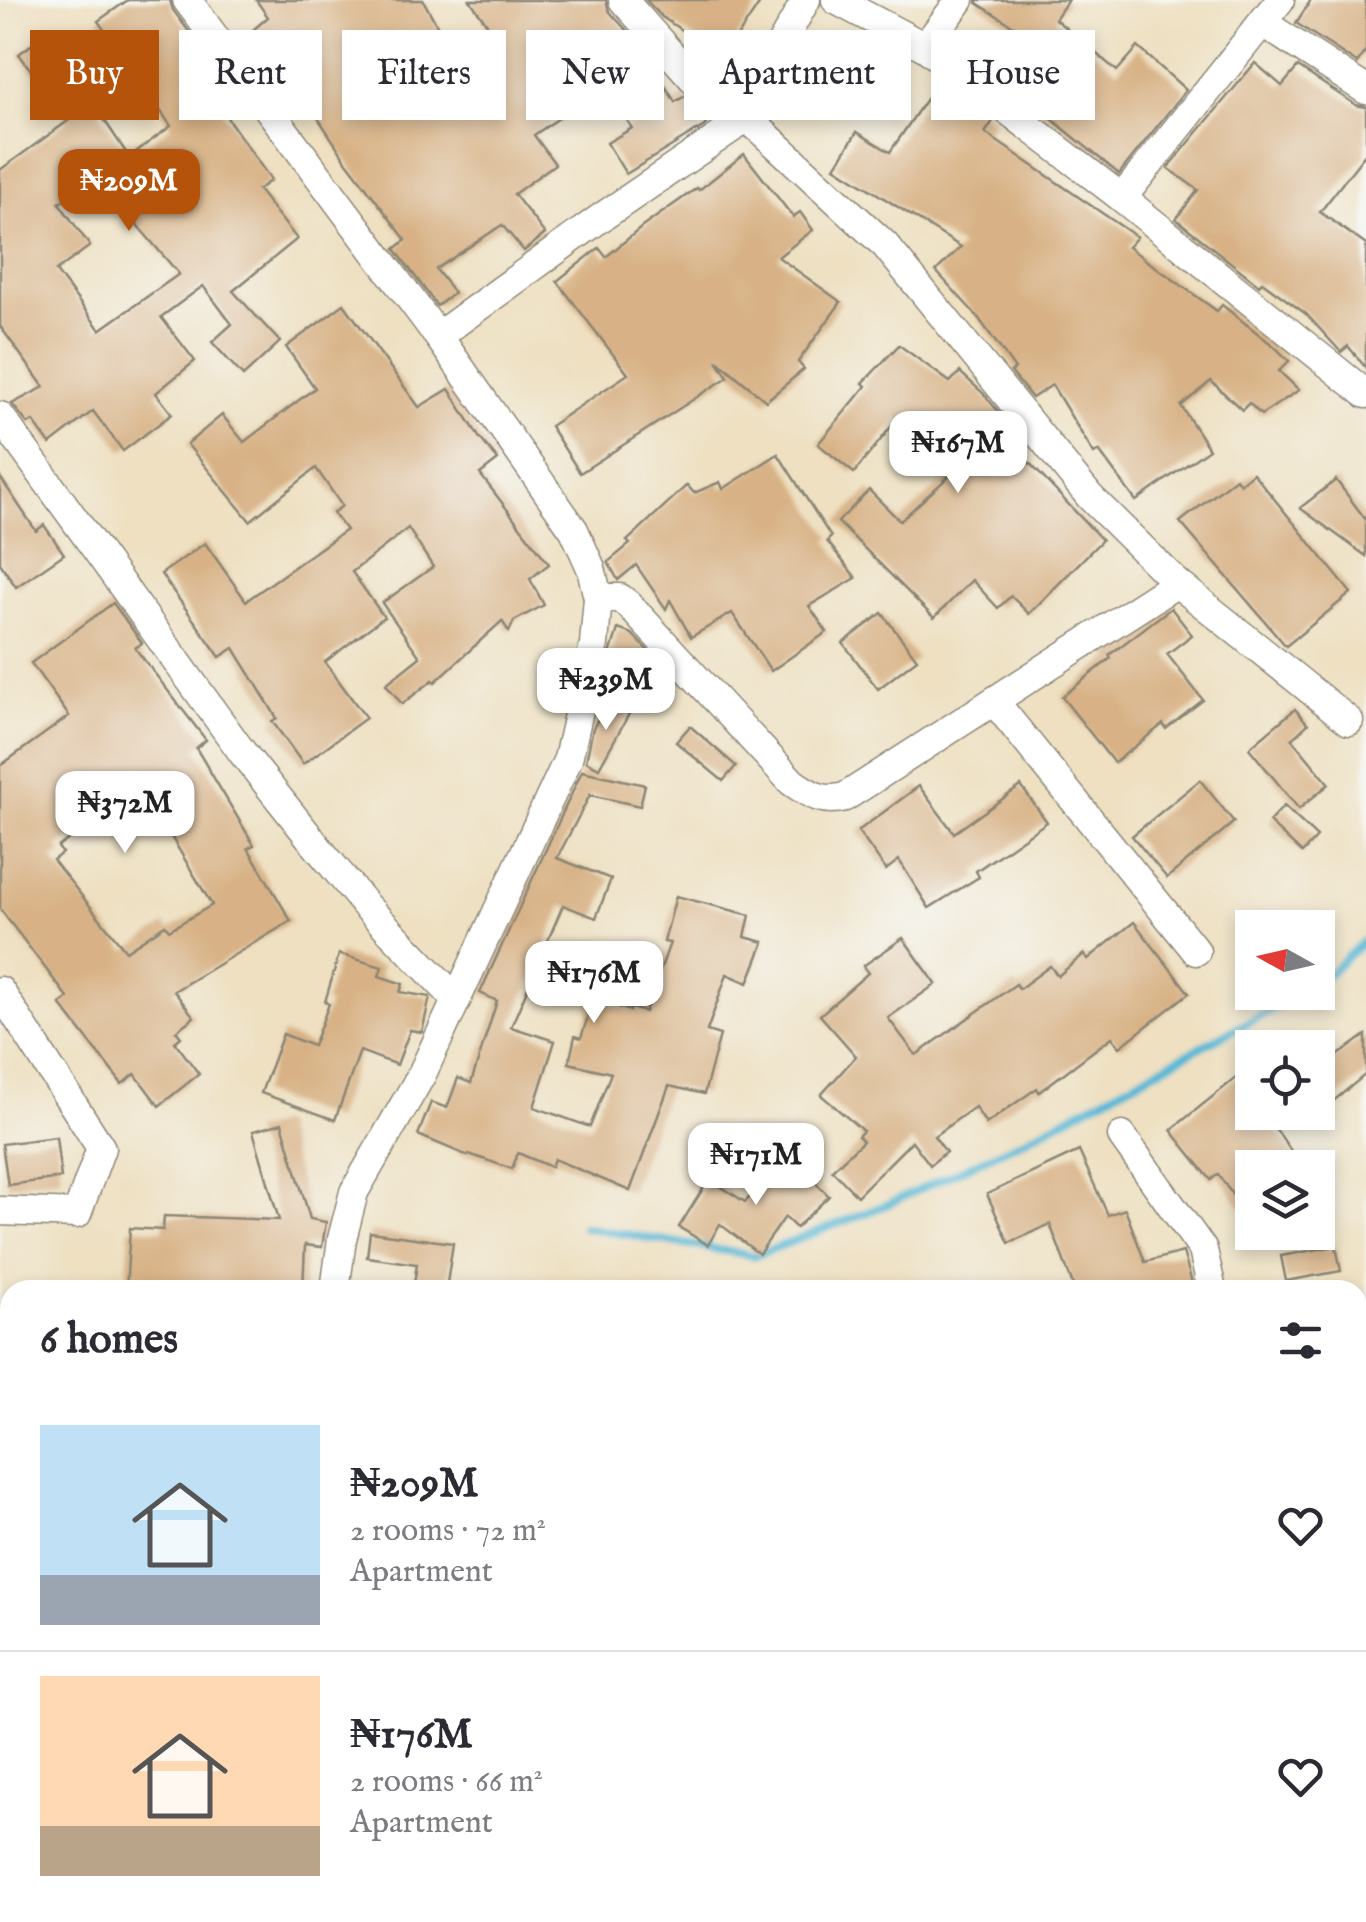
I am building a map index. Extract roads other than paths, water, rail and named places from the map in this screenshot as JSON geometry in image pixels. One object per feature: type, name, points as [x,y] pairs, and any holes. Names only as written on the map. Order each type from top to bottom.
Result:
[{"type":"street","points":[[186,0],[438,336],[574,530],[598,598],[594,644],[568,759],[422,1074],[354,1192],[336,1280]]},
{"type":"street","points":[[623,0],[684,63]]},
{"type":"street","points":[[789,30],[806,0]]},
{"type":"street","points":[[836,0],[925,47],[1122,198],[1366,394]]},
{"type":"street","points":[[925,47],[960,0]]},
{"type":"street","points":[[1122,198],[1280,0]]},
{"type":"street","points":[[1262,24],[1366,90]]},
{"type":"street","points":[[438,336],[739,120],[885,245],[1090,497],[1177,584],[1349,722]]},
{"type":"street","points":[[0,416],[302,829],[366,906],[456,1000]]},
{"type":"street","points":[[598,598],[620,598],[629,605],[792,782],[822,799],[846,797],[1177,584]]},
{"type":"street","points":[[994,701],[1196,951]]},
{"type":"street","points":[[0,992],[101,1148],[77,1214],[0,1210]]},
{"type":"street","points":[[1122,1136],[1203,1250],[1210,1280]]},
{"type":"waterway","points":[[1335,968],[1366,939]]},
{"type":"waterway","points":[[583,1227],[755,1256],[891,1203],[1024,1140],[1271,1010]]}]
